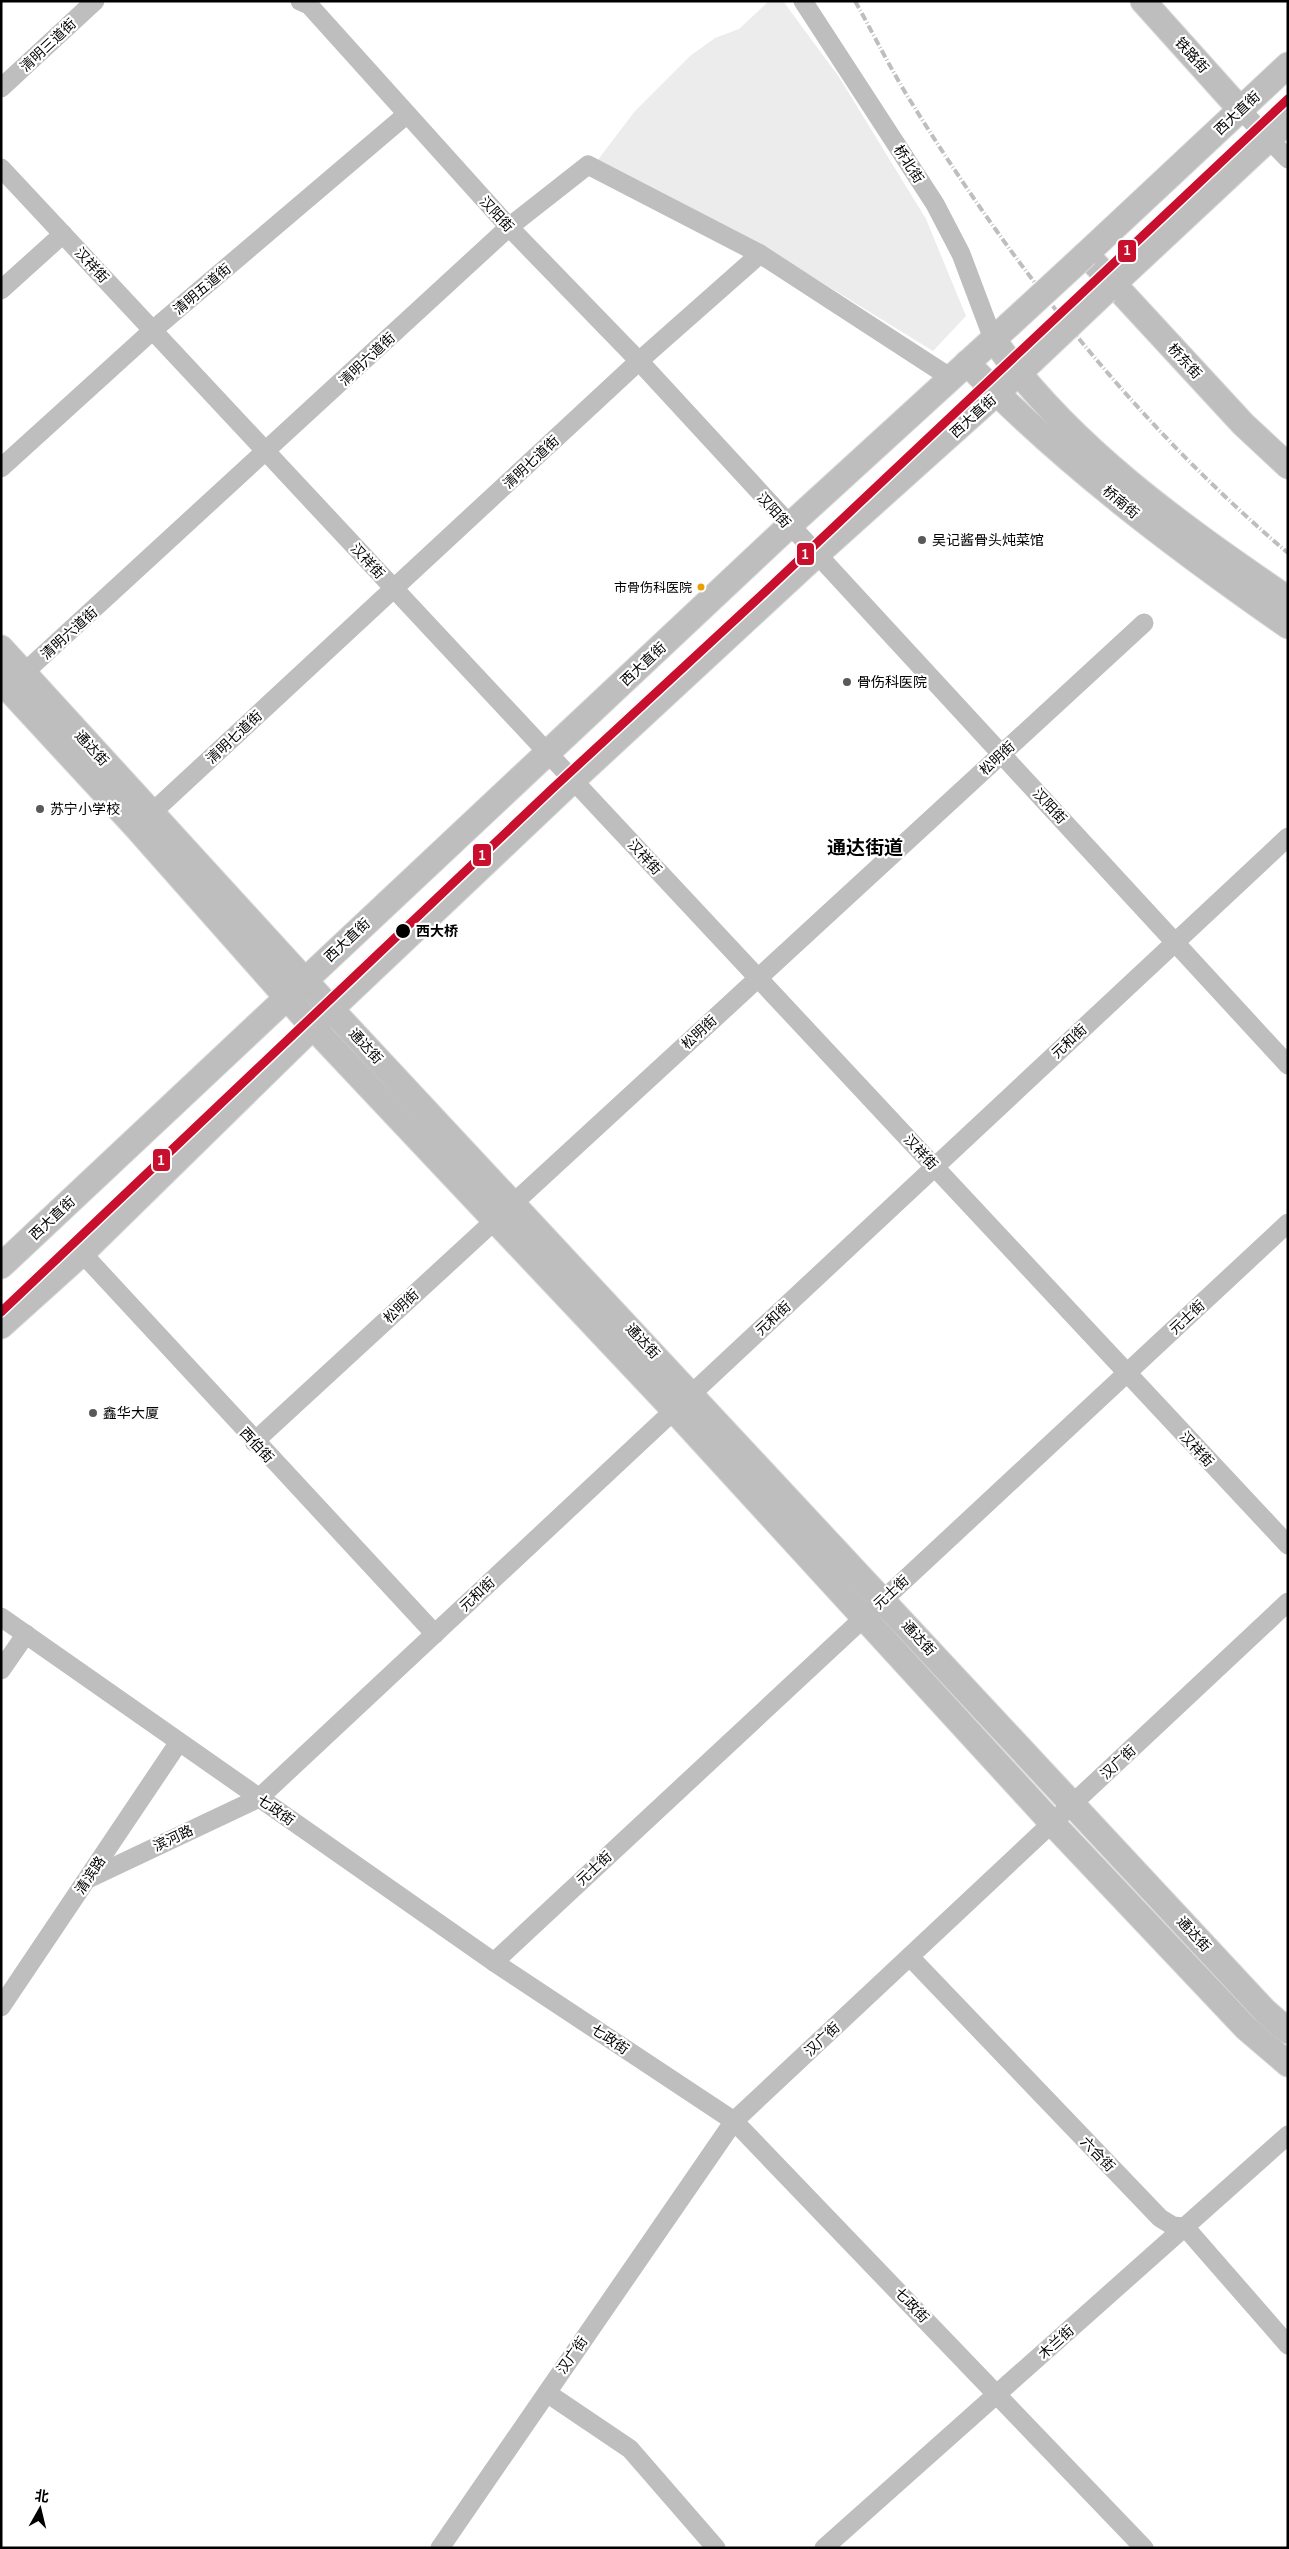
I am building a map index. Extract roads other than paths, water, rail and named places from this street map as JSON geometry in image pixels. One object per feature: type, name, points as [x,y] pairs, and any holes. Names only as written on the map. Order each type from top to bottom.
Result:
[{"type":"main road","name":"铁路街","points":[[1143,1],[1240,110]]},
{"type":"main road","name":"西大直街","points":[[1,1266],[286,996],[548,754],[789,526],[1086,254],[1288,65]]},
{"type":"main road","name":"西大直街","points":[[1,1326],[82,1253],[331,1009],[573,780],[816,555],[997,394],[1288,122]]},
{"type":"main road","name":"桥东街","points":[[1086,254],[1110,287],[1243,424],[1288,466]]},
{"type":"main road","name":"桥南街","points":[[1001,332],[1025,368],[1077,435],[1139,490],[1198,537],[1288,599]]},
{"type":"main road","name":"桥南街","points":[[959,371],[997,394],[1149,526],[1288,626]]},
{"type":"main road","name":"通达街","points":[[1,648],[11,681],[144,820],[305,979],[514,1203],[863,1618],[1053,1824],[1246,2028],[1288,2064]]},
{"type":"main road","name":"通达街","points":[[144,820],[313,1027],[495,1220],[683,1402],[883,1600],[1265,2011],[1288,2032]]},
{"type":"street","name":"清明三道街","points":[[1,88],[95,1]]},
{"type":"street","name":"汉阳街","points":[[300,1],[309,5],[406,116],[509,227],[639,361],[789,526],[1288,1065]]},
{"type":"street","name":"桥北街","points":[[802,1],[935,204],[1001,332]]},
{"type":"street","points":[[1240,110],[1288,159]]},
{"type":"street","name":"清明五道街","points":[[1,468],[153,330],[406,116]]},
{"type":"street","name":"清明六道街","points":[[11,681],[267,452],[509,227],[588,165],[760,254]]},
{"type":"street","name":"汉祥街","points":[[1,168],[1288,1545]]},
{"type":"street","points":[[1,290],[63,234]]},
{"type":"street","points":[[760,254],[959,371]]},
{"type":"street","name":"清明七道街","points":[[144,820],[639,361],[760,254]]},
{"type":"street","name":"松明街","points":[[254,1442],[1144,623]]},
{"type":"street","name":"元和街","points":[[259,1798],[1288,837]]},
{"type":"street","name":"元士街","points":[[494,1962],[1288,1223]]},
{"type":"street","name":"西伯街","points":[[82,1253],[254,1442],[434,1634]]},
{"type":"street","name":"汉广街","points":[[440,2548],[734,2121],[1288,1602]]},
{"type":"street","name":"七政街","points":[[1,1617],[494,1962],[734,2121],[1144,2548]]},
{"type":"street","points":[[1,1670],[26,1634]]},
{"type":"street","name":"清滨路","points":[[1,2008],[179,1742]]},
{"type":"street","name":"滨河路","points":[[88,1879],[259,1798]]},
{"type":"street","name":"六合街","points":[[910,1957],[1160,2218],[1173,2226],[1184,2227],[1288,2345]]},
{"type":"street","name":"木兰街","points":[[826,2547],[1288,2135]]},
{"type":"street","points":[[547,2393],[630,2449],[716,2548]]},
{"type":"railway","points":[[855,1],[901,85],[948,160],[1034,282],[1128,397],[1232,503],[1288,553]]},
{"type":"place","name":"吴记酱骨头炖菜馆","points":[[922,540]]},
{"type":"place","name":"市骨伤科医院","points":[[701,587]]},
{"type":"place","name":"骨伤科医院","points":[[847,682]]},
{"type":"place","name":"苏宁小学校","points":[[40,809]]},
{"type":"place","name":"西大桥","points":[[403,931]]},
{"type":"place","name":"鑫华大厦","points":[[93,1413]]},
{"type":"district","name":"通达街道","points":[[865,847]]}]
